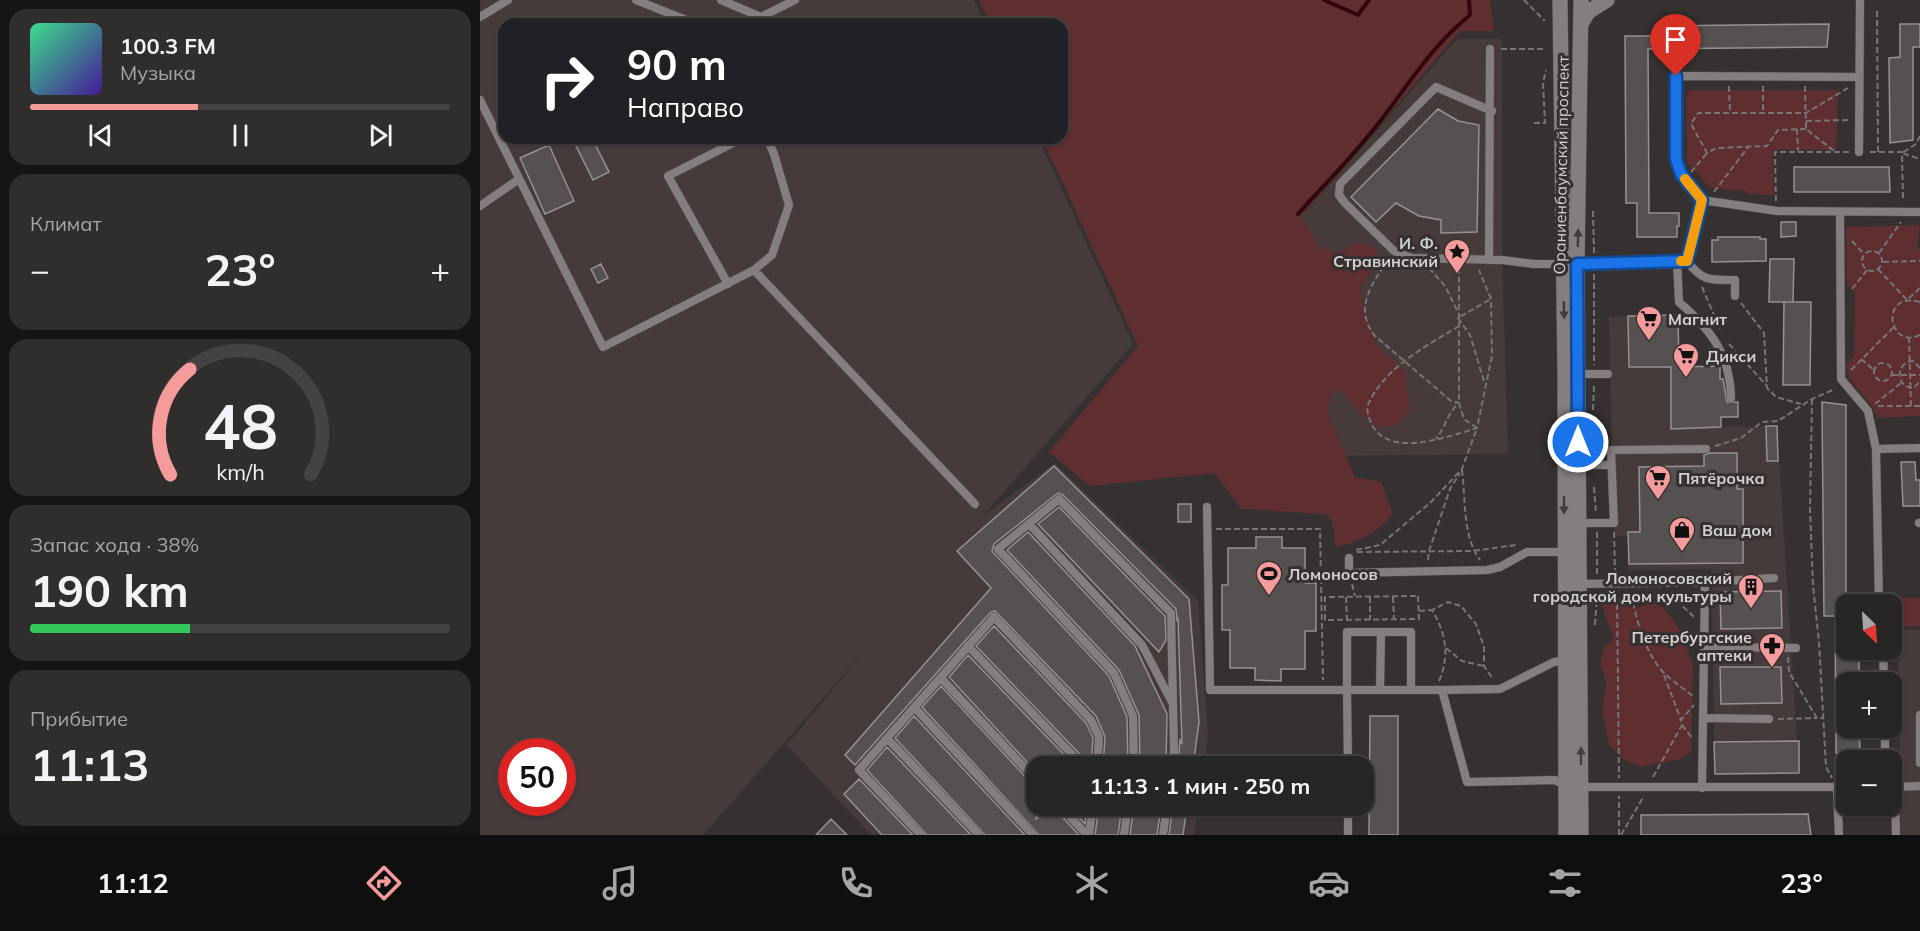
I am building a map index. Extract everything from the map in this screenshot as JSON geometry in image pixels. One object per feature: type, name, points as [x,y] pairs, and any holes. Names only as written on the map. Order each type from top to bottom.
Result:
[{"type":"main road","name":"Ораниенбаумский проспект","points":[[1560,0],[1570,264],[1579,374],[1579,584],[1573,660],[1573,787],[1566,835]]},
{"type":"main road","name":"Ораниенбаумский проспект","points":[[1570,264],[1581,0]]},
{"type":"main road","points":[[1581,24],[1588,12],[1606,0]]},
{"type":"main road","name":"Ораниенбаумский проспект","points":[[1573,660],[1564,552],[1578,465]]},
{"type":"main road","name":"Ораниенбаумский проспект","points":[[1573,787],[1581,835]]},
{"type":"lane","points":[[480,17],[508,0]]},
{"type":"lane","points":[[636,0],[681,18]]},
{"type":"lane","points":[[721,0],[761,16],[795,0]]},
{"type":"lane","points":[[1859,152],[1860,0]]},
{"type":"lane","points":[[1489,260],[1492,111],[1490,49]]},
{"type":"lane","points":[[1859,79],[1676,76],[1676,159],[1685,179],[1704,201],[1777,211],[1920,212]]},
{"type":"lane","points":[[1492,111],[1436,87],[1340,184],[1339,195],[1394,251],[1422,260],[1489,260],[1570,264],[1687,261]]},
{"type":"lane","points":[[480,100],[498,136]]},
{"type":"lane","points":[[502,144],[603,347],[754,270],[772,255],[789,205],[770,144]]},
{"type":"lane","points":[[728,284],[668,176],[731,144]]},
{"type":"lane","points":[[480,206],[519,179]]},
{"type":"lane","points":[[1687,261],[1704,201]]},
{"type":"lane","points":[[1840,212],[1844,377],[1868,411],[1876,449],[1879,594]]},
{"type":"lane","points":[[1677,261],[1679,302],[1701,321],[1725,359],[1730,376],[1731,398]]},
{"type":"lane","points":[[1687,261],[1698,275],[1709,280],[1735,280],[1736,296]]},
{"type":"lane","points":[[754,270],[975,504]]},
{"type":"lane","points":[[1579,374],[1608,374]]},
{"type":"lane","points":[[1578,523],[1614,523],[1611,450],[1706,448]]},
{"type":"lane","points":[[1876,449],[1920,448]]},
{"type":"lane","points":[[1578,465],[1611,465]]},
{"type":"lane","points":[[1134,756],[1133,716],[1114,673],[998,549],[1059,499],[1171,613],[1173,756]]},
{"type":"lane","points":[[1207,507],[1210,690],[1500,689],[1554,662],[1573,660]]},
{"type":"lane","points":[[1029,524],[1142,645],[1173,704]]},
{"type":"lane","points":[[1349,558],[1349,573],[1487,570],[1500,567],[1527,552],[1564,552]]},
{"type":"lane","points":[[1579,584],[1705,582],[1774,578]]},
{"type":"lane","points":[[1702,788],[1705,718],[1705,582]]},
{"type":"lane","points":[[921,835],[859,770],[994,617],[1091,720],[1100,736],[1097,756]]},
{"type":"lane","points":[[1348,756],[1347,632],[1411,633],[1411,690]]},
{"type":"lane","points":[[1380,690],[1381,632]]},
{"type":"lane","points":[[968,646],[1073,756]]},
{"type":"lane","points":[[1705,647],[1792,649]]},
{"type":"lane","points":[[941,678],[1026,769]]},
{"type":"lane","points":[[1437,690],[1467,782],[1555,780],[1573,787],[1836,788]]},
{"type":"lane","points":[[915,708],[1033,835]]},
{"type":"lane","points":[[1920,715],[1920,763]]},
{"type":"lane","points":[[1705,718],[1769,719]]},
{"type":"lane","points":[[887,738],[980,835]]},
{"type":"lane","points":[[1902,787],[1920,786]]},
{"type":"lane","points":[[1070,816],[1088,835]]},
{"type":"lane","points":[[1088,835],[1091,816]]},
{"type":"lane","points":[[1124,835],[1127,816]]},
{"type":"lane","points":[[1162,835],[1165,816]]},
{"type":"lane","points":[[1348,816],[1348,835]]},
{"type":"lane","points":[[1838,816],[1839,835]]},
{"type":"lane","points":[[1895,816],[1896,835]]},
{"type":"path","points":[[1524,0],[1548,23]]},
{"type":"path","points":[[1877,11],[1878,152]]},
{"type":"path","points":[[1503,49],[1549,49],[1549,43]]},
{"type":"path","points":[[1534,123],[1545,123],[1543,84],[1546,68]]},
{"type":"path","points":[[1729,77],[1730,113]]},
{"type":"path","points":[[1763,77],[1763,113]]},
{"type":"path","points":[[1805,77],[1806,129]]},
{"type":"path","points":[[1707,153],[1690,124],[1698,113],[1806,113],[1859,79]]},
{"type":"path","points":[[1806,121],[1859,119]]},
{"type":"path","points":[[1797,129],[1798,152]]},
{"type":"path","points":[[1685,179],[1707,153],[1716,148],[1767,146],[1778,130],[1806,129],[1835,152]]},
{"type":"path","points":[[1902,153],[1916,144],[1920,136]]},
{"type":"path","points":[[1704,201],[1749,146]]},
{"type":"path","points":[[1777,211],[1775,152],[1902,153],[1920,159]]},
{"type":"path","points":[[1879,253],[1900,225],[1903,213],[1902,153]]},
{"type":"path","points":[[1593,203],[1594,263],[1579,374],[1593,420]]},
{"type":"path","points":[[1841,230],[1864,254],[1863,264],[1868,270]]},
{"type":"path","points":[[1864,254],[1871,250],[1879,253]]},
{"type":"path","points":[[1394,251],[1370,287],[1364,314],[1367,327],[1451,401],[1459,403]]},
{"type":"path","points":[[1841,304],[1868,270],[1878,268],[1882,262],[1879,253]]},
{"type":"path","points":[[1422,260],[1445,286],[1458,313]]},
{"type":"path","points":[[1427,571],[1429,552],[1450,489],[1462,469],[1481,416],[1485,384],[1492,356],[1491,299],[1475,260]]},
{"type":"path","points":[[1459,261],[1459,403],[1464,419],[1477,428]]},
{"type":"path","points":[[1883,262],[1920,261]]},
{"type":"path","points":[[1878,268],[1907,300],[1920,302]]},
{"type":"path","points":[[1698,275],[1724,338],[1776,397],[1803,405]]},
{"type":"path","points":[[1920,288],[1895,307],[1892,316],[1898,333],[1909,337],[1920,335]]},
{"type":"path","points":[[1736,296],[1764,333],[1767,386]]},
{"type":"path","points":[[1458,318],[1491,299]]},
{"type":"path","points":[[1458,318],[1470,335],[1485,384]]},
{"type":"path","points":[[1459,326],[1404,361],[1384,380],[1367,407],[1371,424],[1377,433],[1394,441],[1425,442],[1444,439],[1477,428]]},
{"type":"path","points":[[1706,448],[1741,438],[1762,422],[1778,420],[1812,399],[1835,390],[1844,377],[1894,327]]},
{"type":"path","points":[[1909,337],[1911,406]]},
{"type":"path","points":[[1861,359],[1874,370],[1876,379],[1889,380],[1892,375],[1892,368],[1884,363],[1874,370]]},
{"type":"path","points":[[1910,361],[1920,368]]},
{"type":"path","points":[[1910,361],[1902,366],[1899,375],[1901,382],[1910,388]]},
{"type":"path","points":[[1892,375],[1920,375]]},
{"type":"path","points":[[1901,382],[1872,406],[1920,406]]},
{"type":"path","points":[[1910,388],[1920,382]]},
{"type":"path","points":[[1812,399],[1810,508],[1826,767]]},
{"type":"path","points":[[1436,440],[1448,423],[1453,408],[1459,403]]},
{"type":"path","points":[[1578,465],[1597,524],[1595,627]]},
{"type":"path","points":[[1462,469],[1466,519],[1473,551],[1487,570]]},
{"type":"path","points":[[1462,469],[1430,503],[1380,545],[1350,552],[1473,551],[1522,544]]},
{"type":"path","points":[[1614,523],[1617,584]]},
{"type":"path","points":[[1208,529],[1320,529],[1324,611],[1325,620],[1419,619],[1418,596],[1325,597],[1324,611],[1321,689]]},
{"type":"path","points":[[1349,573],[1355,597]]},
{"type":"path","points":[[1620,835],[1617,592],[1640,592]]},
{"type":"path","points":[[1620,835],[1682,725],[1664,672],[1645,640],[1631,592]]},
{"type":"path","points":[[1668,592],[1705,627]]},
{"type":"path","points":[[1346,597],[1347,620]]},
{"type":"path","points":[[1370,597],[1370,620]]},
{"type":"path","points":[[1393,597],[1394,620]]},
{"type":"path","points":[[1419,611],[1432,610],[1448,602],[1461,606],[1476,624],[1484,647],[1485,666],[1500,689]]},
{"type":"path","points":[[1316,610],[1324,611]]},
{"type":"path","points":[[1432,610],[1439,623],[1446,648],[1444,671],[1437,690]]},
{"type":"path","points":[[1446,648],[1462,661],[1485,666]]},
{"type":"path","points":[[1792,649],[1789,672],[1817,718]]},
{"type":"path","points":[[1664,672],[1698,700],[1681,720]]},
{"type":"path","points":[[1769,719],[1822,718]]},
{"type":"shaded area","points":[[480,0],[974,0],[982,18],[498,18],[498,144],[1041,144],[1133,344],[982,517],[1055,463],[1198,601],[1208,733],[1205,756],[1026,756],[1026,816],[1197,816],[1194,835],[871,835],[787,745],[868,647],[703,835],[480,835]]},
{"type":"shaded area","points":[[979,0],[1490,0],[1494,31],[1460,31],[1301,217],[1320,248],[1337,253],[1358,242],[1376,249],[1375,268],[1360,287],[1364,312],[1377,346],[1405,371],[1410,409],[1399,424],[1377,428],[1351,404],[1343,391],[1333,391],[1327,411],[1355,477],[1381,482],[1393,514],[1374,532],[1336,547],[1332,521],[1325,514],[1241,509],[1215,473],[1090,486],[1049,452],[1138,346],[1045,144],[1068,144],[1068,18],[987,18]]},
{"type":"shaded area","points":[[1457,39],[1502,39],[1502,260],[1508,454],[1324,456],[1302,216]]},
{"type":"shaded area","points":[[1691,90],[1838,90],[1836,150],[1773,150],[1774,195],[1747,194],[1745,191],[1710,188],[1687,162],[1686,95]]},
{"type":"shaded area","points":[[1920,225],[1917,249],[1920,249],[1920,416],[1877,418],[1870,404],[1851,380],[1846,365],[1854,356],[1855,292],[1847,284],[1846,227]]},
{"type":"shaded area","points":[[1678,315],[1679,367],[1721,427],[1777,426],[1799,773],[1715,774],[1711,569],[1628,570],[1628,536],[1614,536],[1609,317]]},
{"type":"shaded area","points":[[1613,595],[1635,608],[1654,602],[1665,609],[1679,629],[1693,664],[1691,752],[1680,759],[1642,767],[1624,760],[1609,745],[1602,712],[1606,681],[1600,663],[1604,647],[1614,639],[1601,603]]},
{"type":"shaded area","points":[[1902,598],[1920,598],[1920,626],[1902,627]]},
{"type":"shaded area","points":[[1902,630],[1920,630],[1920,835],[1901,835],[1902,750],[1900,750],[1900,738],[1902,738],[1902,672],[1899,672],[1898,660],[1902,660]]},
{"type":"building","points":[[1829,24],[1827,47],[1648,49],[1649,213],[1679,213],[1679,226],[1677,226],[1677,237],[1637,237],[1637,203],[1626,203],[1625,36],[1658,36],[1658,26]]},
{"type":"building","points":[[1900,24],[1920,24],[1920,47],[1913,47],[1913,140],[1890,143],[1889,58],[1900,57]]},
{"type":"building","points":[[1438,109],[1458,121],[1479,125],[1477,232],[1441,233],[1441,220],[1419,216],[1396,203],[1376,222],[1351,197]]},
{"type":"building","points":[[575,144],[595,144],[609,172],[593,180]]},
{"type":"building","points":[[549,145],[574,201],[545,214],[520,158]]},
{"type":"building","points":[[1794,167],[1889,167],[1890,192],[1794,192]]},
{"type":"building","points":[[1781,222],[1796,222],[1796,236],[1781,237]]},
{"type":"building","points":[[1718,237],[1766,239],[1766,261],[1712,262],[1712,240],[1718,240]]},
{"type":"building","points":[[1770,259],[1794,259],[1793,302],[1769,302]]},
{"type":"building","points":[[601,264],[608,278],[598,283],[591,269]]},
{"type":"building","points":[[1784,302],[1811,302],[1810,385],[1783,385]]},
{"type":"building","points":[[1678,315],[1679,367],[1720,366],[1720,379],[1723,379],[1727,402],[1738,402],[1738,417],[1721,417],[1721,427],[1671,429],[1671,367],[1629,367],[1628,316]]},
{"type":"building","points":[[1822,402],[1846,405],[1846,594],[1836,594],[1836,660],[1859,660],[1859,672],[1836,672],[1836,738],[1859,738],[1860,750],[1836,750],[1836,753],[1835,616],[1824,616]]},
{"type":"building","points":[[1766,426],[1777,426],[1778,461],[1767,461]]},
{"type":"building","points":[[1737,453],[1737,489],[1743,489],[1743,563],[1629,564],[1628,532],[1640,532],[1639,467],[1704,466],[1704,455]]},
{"type":"building","points":[[1901,462],[1915,462],[1916,480],[1920,480],[1920,506],[1903,506]]},
{"type":"building","points":[[1054,466],[1189,599],[1199,722],[1194,756],[1179,756],[1180,740],[1182,744],[1176,609],[1063,495],[1058,493],[994,544],[992,551],[1109,676],[1127,717],[1128,756],[1104,756],[1105,737],[1096,716],[995,611],[990,613],[855,765],[845,755],[991,588],[957,551]]},
{"type":"building","points":[[1178,504],[1191,504],[1191,522],[1178,522]]},
{"type":"building","points":[[1059,507],[1165,616],[1166,640],[1159,652],[1038,524]]},
{"type":"building","points":[[1028,532],[1135,646],[1167,714],[1166,756],[1140,756],[1139,715],[1119,670],[1007,550]]},
{"type":"building","name":"Ломоносов","points":[[1256,537],[1282,537],[1282,548],[1305,548],[1305,583],[1316,583],[1316,631],[1305,631],[1305,669],[1281,669],[1281,681],[1255,680],[1255,668],[1230,668],[1230,630],[1222,630],[1222,585],[1228,585],[1228,548],[1256,548]]},
{"type":"building","name":"Ломоносовский городской дом культуры","points":[[1781,591],[1782,628],[1721,629],[1720,592]]},
{"type":"building","points":[[994,626],[1086,723],[1093,738],[1092,756],[1081,756],[976,646]]},
{"type":"building","points":[[968,655],[1065,756],[1026,756],[1026,761],[949,677]]},
{"type":"building","points":[[1720,667],[1781,667],[1782,703],[1721,704]]},
{"type":"building","points":[[941,686],[1026,778],[1026,816],[1036,816],[1036,819],[1039,816],[1062,816],[1079,835],[1039,835],[922,707]]},
{"type":"building","points":[[914,716],[1025,835],[985,835],[895,738]]},
{"type":"building","points":[[1370,716],[1398,716],[1398,835],[1369,835],[1369,816],[1374,816],[1374,756],[1370,756]]},
{"type":"building","points":[[1799,741],[1799,773],[1715,774],[1714,742]]},
{"type":"building","points":[[887,747],[971,835],[927,835],[867,770]]},
{"type":"building","points":[[859,779],[913,835],[882,835],[844,794]]},
{"type":"building","points":[[1808,814],[1811,835],[1641,835],[1641,815]]},
{"type":"building","points":[[1077,816],[1086,816],[1085,824]]},
{"type":"building","points":[[1098,816],[1121,816],[1118,835],[1095,835]]},
{"type":"building","points":[[1133,816],[1160,816],[1157,835],[1130,835]]},
{"type":"building","points":[[1172,816],[1186,816],[1183,835],[1169,835]]},
{"type":"building","points":[[831,819],[847,835],[816,835]]},
{"type":"waterway","points":[[1324,0],[1358,15],[1369,0]]},
{"type":"waterway","points":[[1298,214],[1351,156],[1444,39],[1470,15],[1469,0]]},
{"type":"slow traffic","points":[[1681,261],[1687,261],[1702,200],[1685,179]]},
{"type":"place","name":"И. Ф. Стравинский","points":[[1457,275]]},
{"type":"place","name":"Магнит","points":[[1649,342]]},
{"type":"place","name":"Дикси","points":[[1686,379]]},
{"type":"place","name":"Пятёрочка","points":[[1658,501]]},
{"type":"place","name":"Ваш дом","points":[[1682,553]]},
{"type":"place","name":"Ломоносов","points":[[1269,597]]},
{"type":"place","name":"Ломоносовский городской дом культуры","points":[[1751,610]]},
{"type":"place","name":"Петербургские аптеки","points":[[1772,669]]},
{"type":"route","points":[[1578,442],[1577,264],[1687,261],[1702,200],[1681,174],[1676,159],[1676,76]]}]
